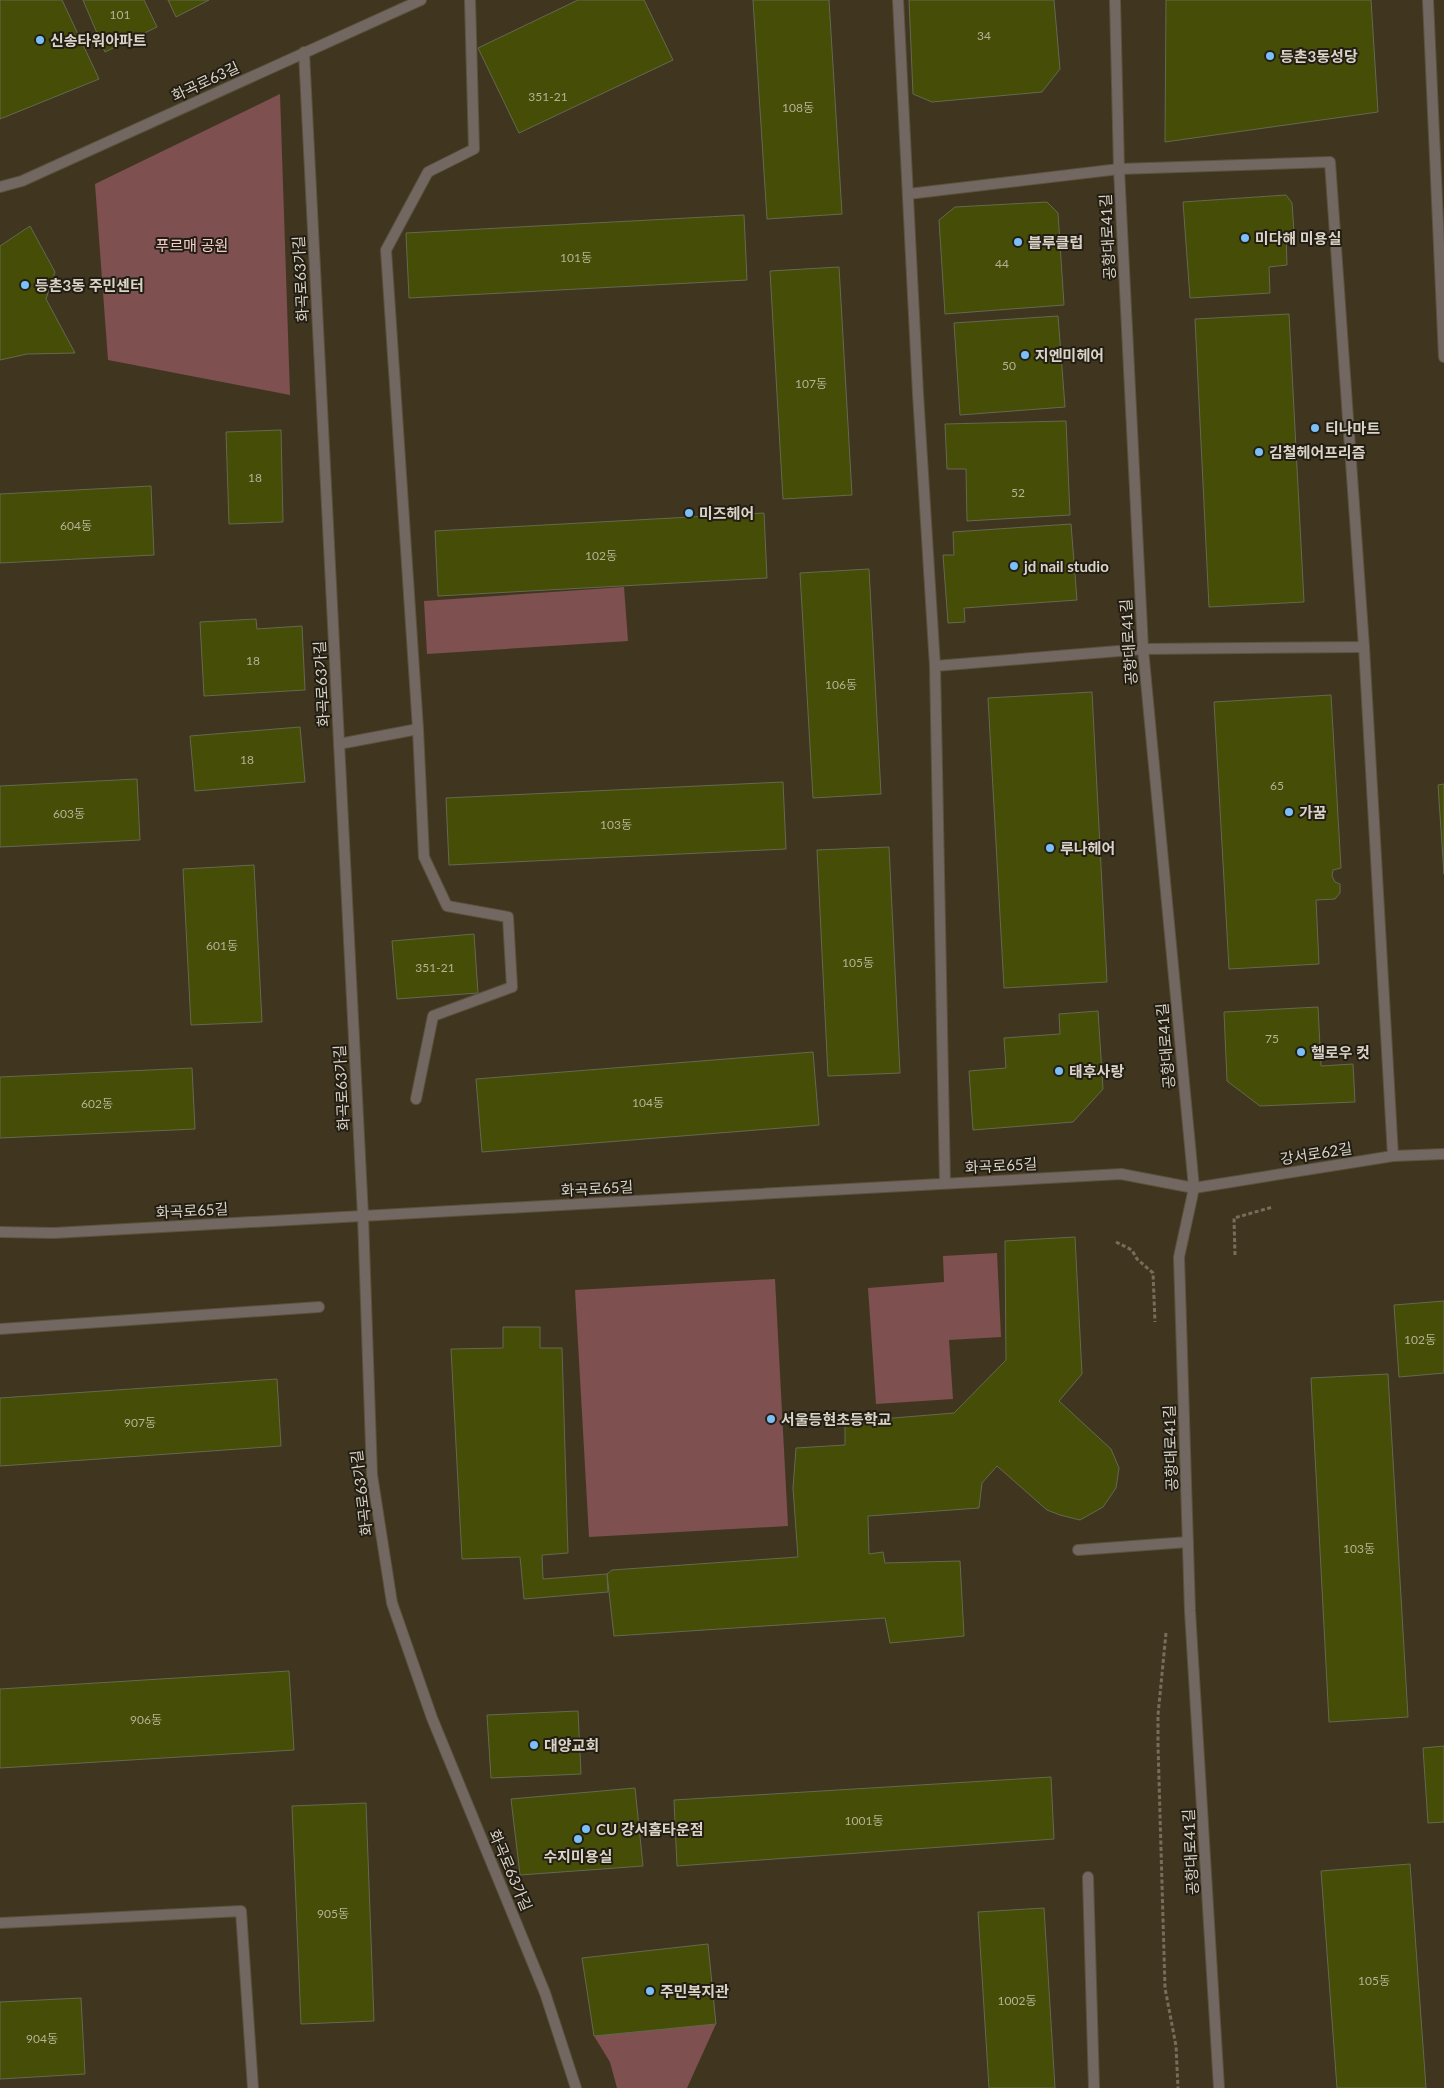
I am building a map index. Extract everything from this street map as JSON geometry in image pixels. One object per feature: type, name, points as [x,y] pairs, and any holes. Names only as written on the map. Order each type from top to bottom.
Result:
[{"type":"street","name":"화곡로63길","points":[[0,187],[22,181],[421,0]]},
{"type":"street","points":[[416,1099],[433,1016],[512,987],[508,917],[447,906],[424,857],[418,729],[386,250],[428,172],[474,149],[470,0]]},
{"type":"street","points":[[898,0],[934,666],[945,1183]]},
{"type":"street","name":"공항대로41길","points":[[1114,0],[1119,169],[1143,649],[1194,1188],[1179,1257],[1188,1542],[1219,2088]]},
{"type":"street","points":[[1428,0],[1444,357]]},
{"type":"street","name":"화곡로63가길","points":[[304,52],[362,1216],[372,1475],[392,1603],[432,1718],[545,1992],[576,2088]]},
{"type":"street","points":[[908,194],[1119,169],[1330,162],[1364,647],[1392,1156]]},
{"type":"street","points":[[934,666],[1143,649],[1364,647]]},
{"type":"street","points":[[339,744],[418,729]]},
{"type":"street","name":"강서로62길","points":[[1194,1188],[1392,1156],[1444,1154]]},
{"type":"street","name":"화곡로65길","points":[[0,1232],[54,1233],[1121,1174],[1194,1188]]},
{"type":"street","points":[[0,1329],[319,1307]]},
{"type":"street","points":[[1078,1550],[1188,1542]]},
{"type":"street","points":[[1088,1877],[1094,2088]]},
{"type":"street","points":[[0,1923],[240,1911],[253,2088]]},
{"type":"path","points":[[1235,1255],[1234,1218],[1273,1206]]},
{"type":"path","points":[[1116,1242],[1132,1250],[1137,1259]]},
{"type":"path","points":[[1166,1626],[1158,1715],[1158,1744],[1165,1988],[1176,2046],[1178,2088]]},
{"type":"green space","name":"푸르매 공원","points":[[280,94],[290,395],[108,360],[95,184]]},
{"type":"green space","points":[[624,587],[628,641],[427,654],[424,601]]},
{"type":"green space","points":[[997,1253],[1001,1337],[949,1340],[953,1399],[876,1404],[868,1288],[944,1282],[943,1256]]},
{"type":"green space","points":[[775,1279],[788,1526],[589,1537],[575,1290]]},
{"type":"green space","points":[[716,2024],[687,2088],[617,2088],[610,2062],[594,2036]]},
{"type":"building","name":"신송타워아파트","points":[[0,0],[62,0],[99,79],[0,119]]},
{"type":"building","points":[[83,0],[144,0],[157,27],[105,52]]},
{"type":"building","points":[[168,0],[209,0],[176,17]]},
{"type":"building","points":[[578,0],[644,0],[673,60],[519,133],[478,48]]},
{"type":"building","points":[[753,0],[829,0],[842,214],[767,219]]},
{"type":"building","points":[[909,0],[1054,0],[1060,69],[1042,92],[932,102],[913,94]]},
{"type":"building","name":"등촌3동성당","points":[[1166,0],[1371,0],[1378,112],[1165,142]]},
{"type":"building","points":[[1286,195],[1292,203],[1294,233],[1286,234],[1287,265],[1269,267],[1270,293],[1190,298],[1183,202]]},
{"type":"building","points":[[1047,202],[1058,213],[1064,305],[945,314],[939,220],[955,207]]},
{"type":"building","points":[[744,215],[747,280],[409,298],[406,233]]},
{"type":"building","name":"등촌3동 주민센터","points":[[30,226],[55,272],[46,299],[75,353],[27,354],[0,360],[0,246]]},
{"type":"building","points":[[839,267],[852,495],[783,499],[770,271]]},
{"type":"building","points":[[1289,314],[1304,602],[1209,607],[1195,319]]},
{"type":"building","points":[[1058,316],[1065,407],[960,415],[954,323]]},
{"type":"building","points":[[1066,421],[1070,515],[967,521],[966,469],[947,469],[945,424]]},
{"type":"building","points":[[281,430],[283,522],[229,524],[226,432]]},
{"type":"building","points":[[151,486],[154,555],[0,563],[0,494]]},
{"type":"building","points":[[764,513],[767,578],[438,596],[435,531]]},
{"type":"building","points":[[1071,524],[1077,600],[964,608],[965,622],[948,623],[943,555],[954,555],[953,532]]},
{"type":"building","points":[[869,569],[881,794],[813,798],[800,573]]},
{"type":"building","points":[[256,619],[257,629],[302,626],[305,690],[204,696],[200,622]]},
{"type":"building","points":[[1092,692],[1107,982],[1004,988],[988,698]]},
{"type":"building","points":[[1331,695],[1341,868],[1333,870],[1332,876],[1335,882],[1340,884],[1340,893],[1335,899],[1316,900],[1319,964],[1229,969],[1214,702]]},
{"type":"building","points":[[300,727],[305,782],[195,791],[190,736]]},
{"type":"building","points":[[137,779],[140,840],[0,847],[0,786]]},
{"type":"building","points":[[783,782],[786,849],[449,865],[446,798]]},
{"type":"building","points":[[1444,784],[1444,874],[1438,785]]},
{"type":"building","points":[[889,847],[900,1073],[828,1076],[817,850]]},
{"type":"building","points":[[254,865],[262,1022],[191,1025],[183,869]]},
{"type":"building","points":[[474,934],[478,993],[397,999],[392,941]]},
{"type":"building","points":[[1318,1007],[1321,1066],[1353,1064],[1355,1102],[1260,1106],[1227,1081],[1224,1012]]},
{"type":"building","points":[[1098,1011],[1103,1089],[1073,1122],[973,1130],[969,1071],[1006,1068],[1004,1038],[1060,1034],[1059,1014]]},
{"type":"building","points":[[813,1052],[819,1125],[482,1152],[476,1079]]},
{"type":"building","points":[[192,1068],[195,1129],[0,1138],[0,1077]]},
{"type":"building","points":[[1075,1237],[1082,1374],[1059,1401],[1111,1449],[1119,1468],[1116,1488],[1103,1507],[1080,1520],[1047,1510],[997,1466],[982,1483],[979,1508],[868,1516],[869,1554],[883,1552],[885,1563],[960,1561],[964,1636],[890,1643],[885,1618],[614,1636],[607,1574],[612,1570],[798,1557],[793,1488],[796,1448],[845,1445],[845,1422],[954,1413],[1006,1360],[1005,1241]]},
{"type":"building","points":[[1444,1301],[1444,1373],[1399,1377],[1394,1305]]},
{"type":"building","points":[[503,1327],[540,1327],[540,1348],[562,1348],[568,1553],[542,1555],[543,1579],[607,1574],[608,1592],[524,1599],[520,1557],[462,1559],[451,1349],[503,1348]]},
{"type":"building","points":[[1388,1374],[1408,1717],[1329,1722],[1311,1378]]},
{"type":"building","points":[[277,1379],[281,1446],[0,1466],[0,1398]]},
{"type":"building","points":[[289,1671],[294,1750],[0,1768],[0,1689]]},
{"type":"building","name":"대양교회","points":[[578,1711],[581,1774],[491,1778],[487,1715]]},
{"type":"building","points":[[1444,1746],[1444,1822],[1428,1823],[1423,1748]]},
{"type":"building","points":[[1051,1777],[1054,1839],[677,1866],[674,1800]]},
{"type":"building","points":[[635,1788],[643,1866],[520,1875],[511,1799]]},
{"type":"building","points":[[366,1803],[374,2021],[301,2024],[292,1806]]},
{"type":"building","points":[[1410,1864],[1426,2088],[1337,2088],[1321,1871]]},
{"type":"building","points":[[1044,1908],[1055,2088],[989,2088],[978,1912]]},
{"type":"building","name":"주민복지관","points":[[708,1944],[716,2024],[594,2036],[582,1958]]},
{"type":"building","points":[[81,1998],[85,2074],[0,2079],[0,2002]]},
{"type":"place","name":"신송타워아파트","points":[[40,40]]},
{"type":"place","name":"등촌3동성당","points":[[1270,56]]},
{"type":"place","name":"미다해 미용실","points":[[1245,238]]},
{"type":"place","name":"블루클럽","points":[[1018,242]]},
{"type":"place","name":"등촌3동 주민센터","points":[[25,285]]},
{"type":"place","name":"지엔미헤어","points":[[1025,355]]},
{"type":"place","name":"티나마트","points":[[1315,428]]},
{"type":"place","name":"김철헤어프리즘","points":[[1259,452]]},
{"type":"place","name":"미즈헤어","points":[[689,513]]},
{"type":"place","name":"jd nail studio","points":[[1014,566]]},
{"type":"place","name":"가꿈","points":[[1289,812]]},
{"type":"place","name":"루나헤어","points":[[1050,848]]},
{"type":"place","name":"헬로우 컷","points":[[1301,1052]]},
{"type":"place","name":"태후사랑","points":[[1059,1071]]},
{"type":"place","name":"서울등현초등학교","points":[[771,1419]]},
{"type":"place","name":"대양교회","points":[[534,1745]]},
{"type":"place","name":"CU 강서홈타운점","points":[[586,1829]]},
{"type":"place","name":"수지미용실","points":[[578,1839]]},
{"type":"place","name":"주민복지관","points":[[650,1991]]}]
